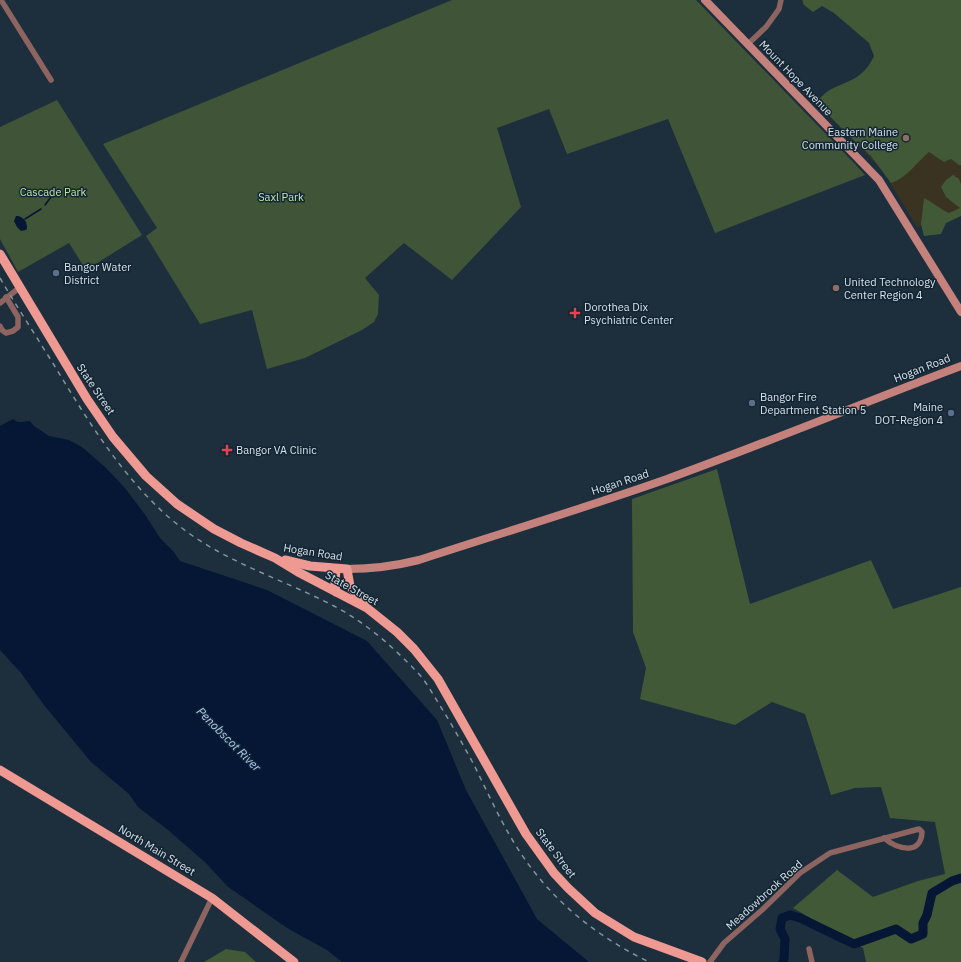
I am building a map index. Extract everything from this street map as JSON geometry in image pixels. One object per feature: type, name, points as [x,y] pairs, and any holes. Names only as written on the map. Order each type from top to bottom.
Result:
[{"type":"main road","name":"Mount Hope Avenue","points":[[705,0],[879,180],[961,312]]},
{"type":"main road","name":"State Street","points":[[0,254],[19,288],[87,399],[118,442],[146,476],[177,504],[214,529],[275,558],[298,572],[367,608],[397,632],[414,649],[438,679],[526,834],[554,873],[594,913],[623,932],[702,962]]},
{"type":"main road","name":"Hogan Road","points":[[275,558],[336,569],[369,569],[396,566],[419,560],[666,479],[746,450],[961,366]]},
{"type":"main road","points":[[336,569],[336,592]]},
{"type":"main road","points":[[346,569],[350,586],[367,608]]},
{"type":"main road","name":"North Main Street","points":[[0,770],[212,898],[294,962]]},
{"type":"street","points":[[1,0],[51,80]]},
{"type":"street","points":[[748,44],[766,27],[779,9],[781,0]]},
{"type":"street","points":[[0,303],[19,288]]},
{"type":"street","points":[[0,326],[6,333],[13,331],[18,327],[18,317],[6,297]]},
{"type":"street","name":"Meadowbrook Road","points":[[710,962],[724,943],[762,910],[800,873],[830,853],[884,838],[919,829],[922,832],[922,840],[918,846],[910,848],[894,846],[884,838]]},
{"type":"street","points":[[181,962],[212,898]]},
{"type":"street","points":[[810,949],[812,962]]},
{"type":"shaded area","name":"Eastern Maine Community College","points":[[961,49],[961,212],[917,227],[883,171],[820,105]]},
{"type":"green space","name":"Saxl Park","points":[[452,0],[696,0],[865,175],[715,233],[668,119],[567,154],[549,109],[497,128],[521,207],[452,280],[404,243],[365,278],[379,295],[378,314],[374,322],[362,330],[305,358],[267,369],[252,310],[200,324],[146,236],[157,228],[103,144]]},
{"type":"green space","points":[[802,0],[961,0],[961,165],[951,159],[944,162],[929,152],[907,173],[891,183],[871,156],[816,102],[828,91],[860,75],[865,70],[874,56],[869,43],[834,13],[822,6],[813,12],[804,5]]},
{"type":"green space","name":"Cascade Park","points":[[57,100],[142,235],[86,270],[69,243],[18,272],[0,239],[0,127]]},
{"type":"green space","points":[[953,175],[959,179],[961,184],[961,216],[946,223],[941,234],[924,236],[921,224],[924,198],[949,213],[960,208],[946,197],[941,187],[946,180]]},
{"type":"green space","points":[[717,469],[750,604],[871,560],[893,609],[961,587],[961,962],[866,962],[863,948],[793,908],[837,870],[873,897],[918,881],[945,874],[935,822],[890,818],[881,787],[855,788],[831,795],[805,714],[772,702],[735,725],[640,699],[646,668],[633,632],[632,499]]},
{"type":"green space","points":[[226,949],[245,952],[256,962],[204,962]]},
{"type":"water","points":[[16,216],[22,218],[26,222],[26,230],[21,231],[17,227],[14,221]]},
{"type":"water","name":"Penobscot River","points":[[13,419],[19,422],[30,421],[34,426],[49,436],[69,440],[82,447],[105,467],[125,488],[160,538],[173,551],[180,561],[267,590],[367,641],[437,720],[466,790],[537,919],[589,962],[342,962],[327,950],[287,928],[227,886],[206,863],[168,830],[138,807],[129,794],[91,762],[44,705],[21,673],[0,650],[0,426]]},
{"type":"waterway","points":[[45,205],[54,193]]},
{"type":"waterway","points":[[25,219],[41,209]]},
{"type":"waterway","points":[[783,962],[785,939],[780,929],[782,918],[790,915],[800,918],[854,944],[896,929],[911,939],[923,934],[923,923],[927,915],[932,893],[952,881],[961,878]]},
{"type":"railway","points":[[0,278],[98,434],[114,457],[149,498],[169,517],[190,534],[207,545],[242,564],[334,606],[368,627],[398,653],[429,687],[473,763],[513,841],[540,879],[572,912],[590,926],[608,939],[649,962]]},
{"type":"place","name":"Eastern Maine Community College","points":[[906,138]]},
{"type":"place","name":"Bangor Water District","points":[[56,273]]},
{"type":"place","name":"United Technology Center Region 4","points":[[836,288]]},
{"type":"place","name":"Dorothea Dix Psychiatric Center","points":[[575,313]]},
{"type":"place","name":"Bangor Fire Department Station 5","points":[[752,403]]},
{"type":"place","name":"Maine DOT-Region 4","points":[[951,413]]},
{"type":"place","name":"Bangor VA Clinic","points":[[227,450]]}]
